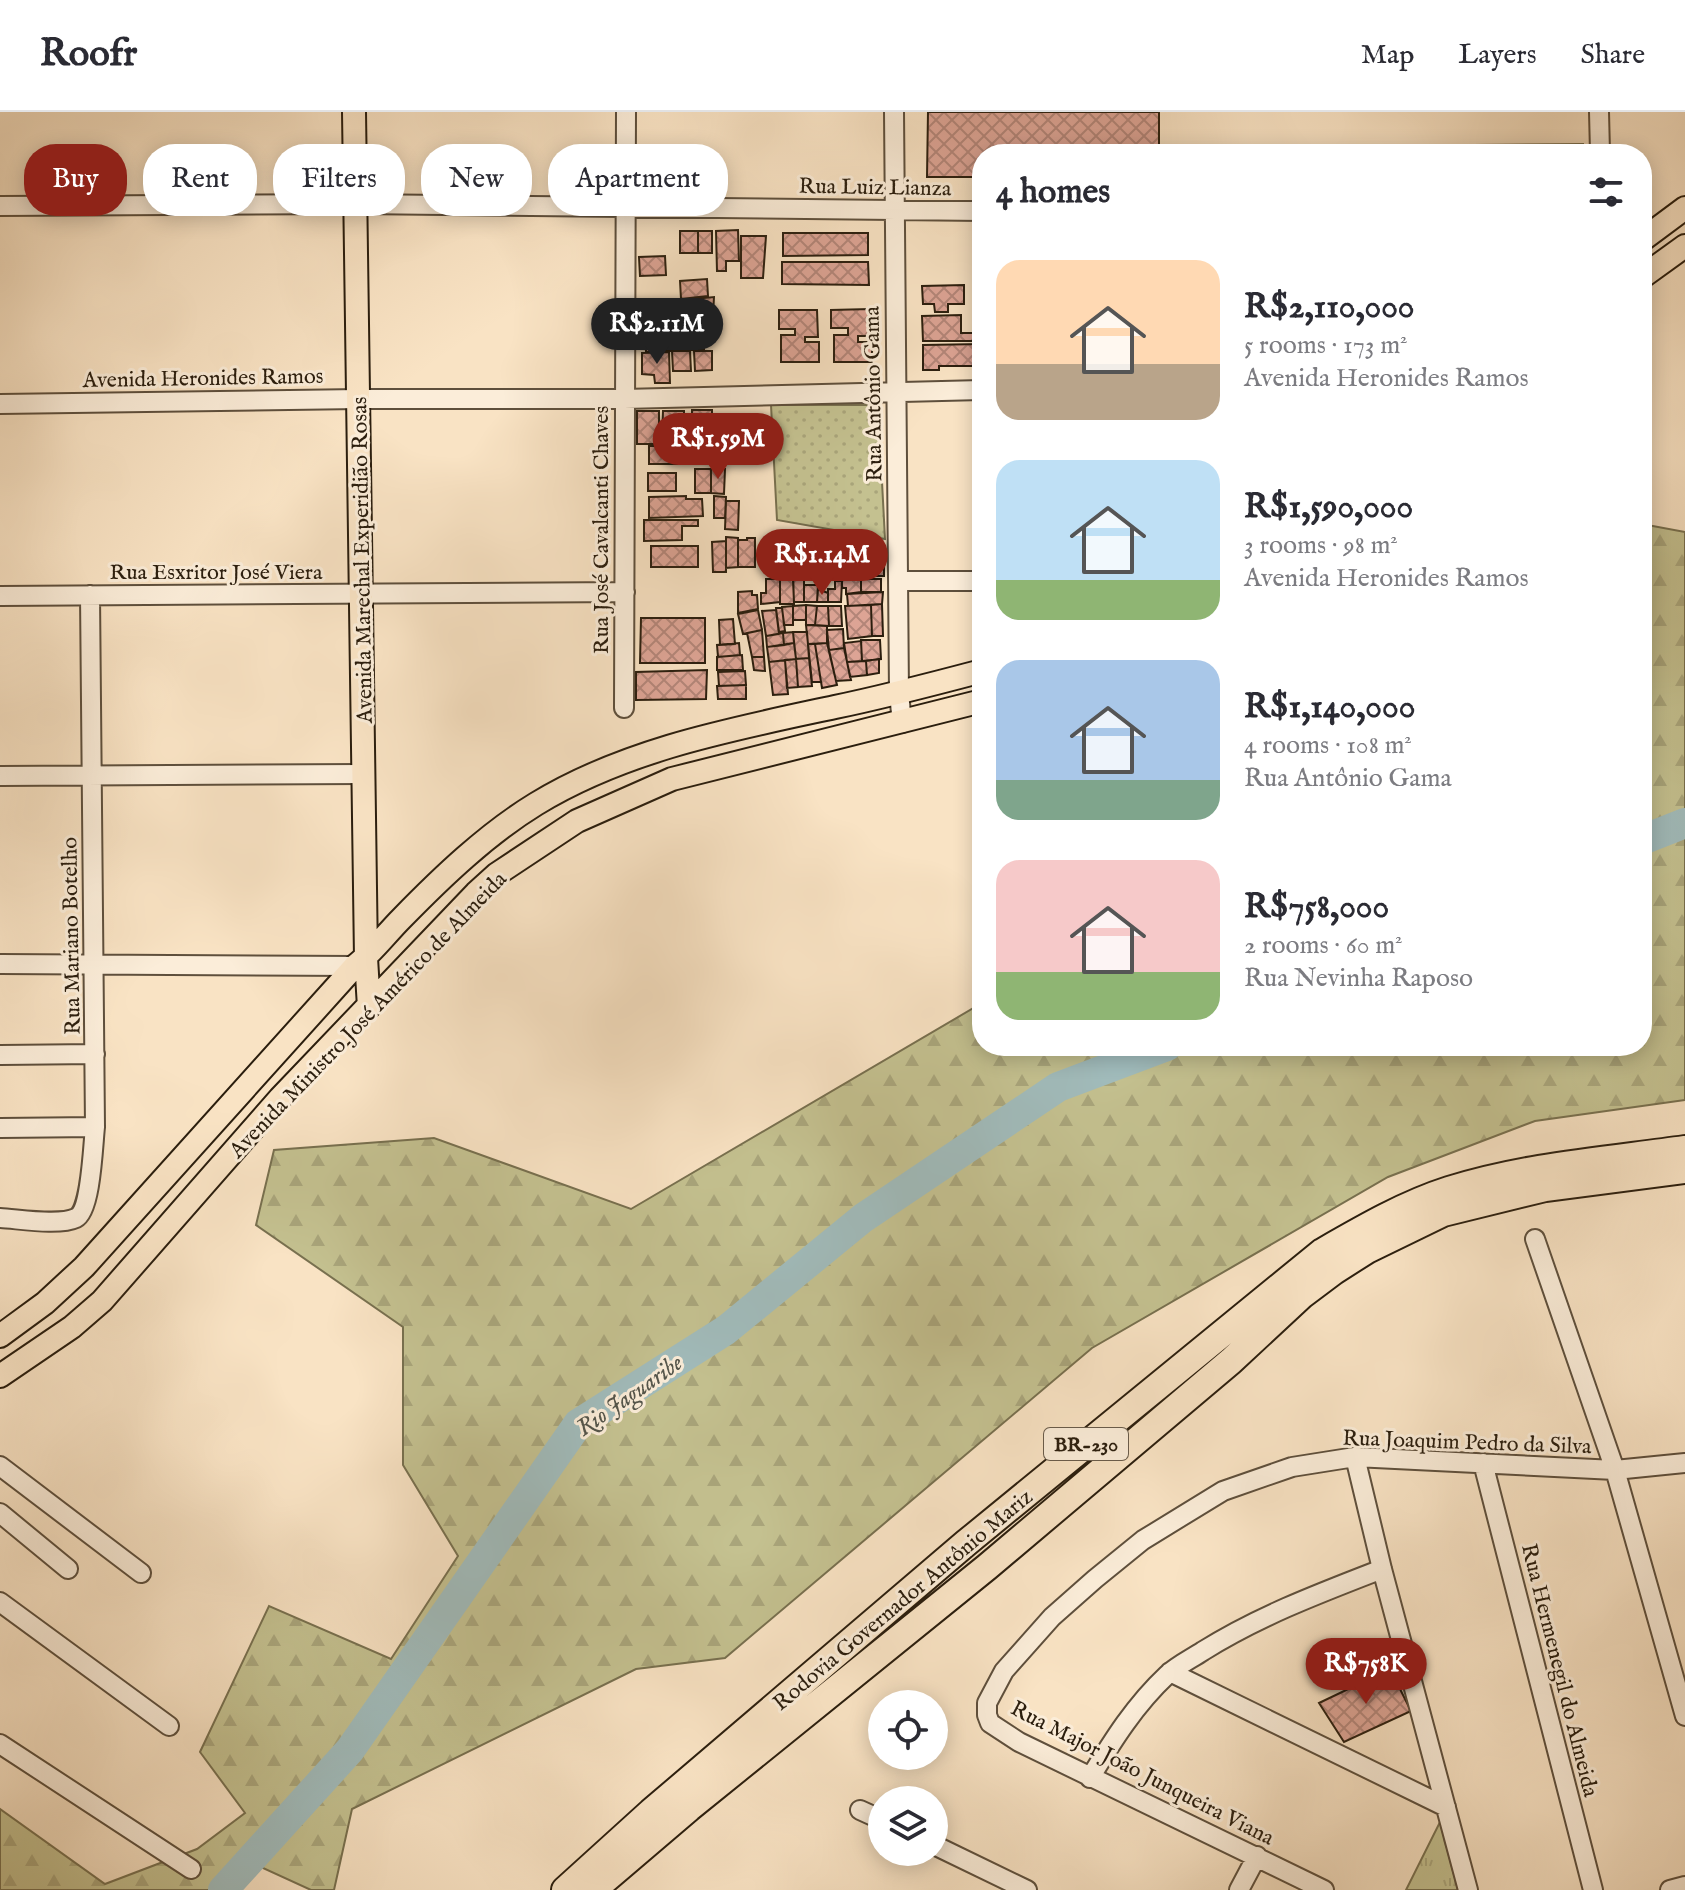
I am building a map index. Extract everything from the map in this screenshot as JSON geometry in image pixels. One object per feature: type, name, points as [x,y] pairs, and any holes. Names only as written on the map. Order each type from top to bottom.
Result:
[{"type":"highway","name":"Rodovia Governador Antônio Mariz","points":[[565,1890],[651,1812],[966,1543],[1322,1252],[1358,1231],[1446,1191],[1488,1179],[1685,1149]]},
{"type":"highway","name":"Rodovia Governador Antônio Mariz","points":[[593,1890],[689,1808],[987,1567],[1231,1361],[1302,1295],[1334,1271],[1367,1250],[1443,1213],[1545,1188],[1685,1170]]},
{"type":"main road","name":"Avenida Marechal Experidião Rosas","points":[[354,112],[355,144]]},
{"type":"main road","points":[[1652,233],[1685,208]]},
{"type":"main road","name":"Avenida Marechal Experidião Rosas","points":[[357,216],[363,774],[361,962],[369,1007]]},
{"type":"main road","points":[[1652,270],[1685,246]]},
{"type":"main road","name":"Avenida Ministro José Américo de Almeida","points":[[0,1336],[45,1303],[84,1267],[402,918],[488,839],[535,805],[591,775],[669,747],[972,674]]},
{"type":"main road","name":"Avenida Ministro José Américo de Almeida","points":[[0,1376],[66,1332],[102,1301],[280,1098],[497,874],[577,821],[672,779],[972,704]]},
{"type":"main road","points":[[447,875],[449,887],[455,892],[465,896],[476,893]]},
{"type":"street","name":"Rua José Cavalcanti Chaves","points":[[626,112],[626,144]]},
{"type":"street","name":"Rua Antônio Gama","points":[[894,112],[895,392],[902,723]]},
{"type":"street","points":[[1599,112],[1600,144]]},
{"type":"street","name":"Rua Luiz Lianza","points":[[0,206],[273,204]]},
{"type":"street","name":"Rua Luiz Lianza","points":[[405,205],[548,206]]},
{"type":"street","name":"Rua Luiz Lianza","points":[[728,208],[972,211]]},
{"type":"street","name":"Rua José Cavalcanti Chaves","points":[[624,708],[626,216]]},
{"type":"street","name":"Avenida Heronides Ramos","points":[[0,404],[624,399],[972,390]]},
{"type":"street","points":[[899,581],[972,581]]},
{"type":"street","name":"Rua Esxritor José Viera","points":[[0,596],[625,592]]},
{"type":"street","name":"Rua Mariano Botelho","points":[[0,1218],[64,1220],[79,1217],[89,1183],[95,1127],[90,595]]},
{"type":"street","points":[[0,776],[363,774]]},
{"type":"street","points":[[0,964],[361,962]]},
{"type":"street","points":[[0,1055],[95,1054]]},
{"type":"street","points":[[0,1128],[95,1127]]},
{"type":"street","points":[[1535,1239],[1615,1470],[1685,1716]]},
{"type":"street","points":[[1355,1457],[1468,1890]]},
{"type":"street","name":"Rua Joaquim Pedro da Silva","points":[[1004,1671],[1052,1617],[1143,1540],[1223,1491],[1292,1467],[1355,1457],[1615,1470],[1685,1463]]},
{"type":"street","name":"Rua Hermenegil do Almeida","points":[[1483,1463],[1593,1890]]},
{"type":"street","points":[[0,1466],[141,1573]]},
{"type":"street","points":[[0,1513],[68,1569]]},
{"type":"street","points":[[1090,1778],[1115,1736],[1142,1700],[1170,1672],[1249,1624],[1382,1569]]},
{"type":"street","points":[[0,1602],[169,1726]]},
{"type":"street","name":"Rua Major João Junqueira Viana","points":[[1004,1671],[987,1703],[990,1723],[1019,1742],[1090,1778],[1324,1890]]},
{"type":"street","points":[[1170,1672],[1446,1807]]},
{"type":"street","points":[[0,1744],[191,1869]]},
{"type":"street","points":[[860,1810],[868,1814]]},
{"type":"street","points":[[948,1852],[1027,1890]]},
{"type":"street","points":[[1239,1890],[1257,1856]]},
{"type":"street","points":[[1670,1890],[1685,1886]]},
{"type":"green space","points":[[771,405],[878,405],[885,539],[777,520]]},
{"type":"green space","points":[[1652,526],[1685,532],[1685,1100],[1535,1121],[1388,1177],[1092,1348],[725,1658],[636,1669],[352,1809],[334,1890],[311,1890],[252,1863],[229,1890],[0,1890],[0,1809],[105,1884],[197,1849],[245,1813],[200,1752],[269,1606],[391,1659],[458,1556],[403,1465],[403,1327],[256,1225],[274,1150],[434,1138],[631,1209],[972,1009],[972,1056],[1652,1056]]},
{"type":"green space","points":[[1440,1822],[1458,1890],[1406,1890]]},
{"type":"building","points":[[928,112],[1159,112],[1159,144],[972,144],[972,177],[927,177]]},
{"type":"building","points":[[738,230],[739,261],[726,261],[726,271],[717,271],[716,231]]},
{"type":"building","points":[[680,231],[698,231],[698,253],[680,253]]},
{"type":"building","points":[[698,231],[712,231],[712,253],[698,253]]},
{"type":"building","points":[[783,233],[868,233],[868,255],[783,256]]},
{"type":"building","points":[[741,236],[766,236],[763,278],[741,278]]},
{"type":"building","points":[[665,256],[666,275],[640,276],[639,257]]},
{"type":"building","points":[[782,262],[868,262],[869,285],[782,284]]},
{"type":"building","points":[[707,279],[708,296],[681,299],[680,281]]},
{"type":"building","points":[[964,285],[964,304],[948,304],[948,312],[935,312],[934,304],[923,304],[922,286]]},
{"type":"building","points":[[714,297],[713,315],[681,318],[681,324],[651,326],[651,322],[642,323],[641,304]]},
{"type":"building","points":[[870,309],[870,336],[858,336],[858,342],[872,342],[872,362],[834,362],[834,335],[848,335],[848,328],[831,328],[831,310]]},
{"type":"building","points":[[779,310],[817,310],[818,337],[805,337],[805,342],[819,342],[819,362],[781,362],[781,335],[795,335],[795,329],[779,329]]},
{"type":"building","points":[[961,315],[961,333],[972,333],[972,341],[923,341],[922,316]]},
{"type":"building","points":[[703,325],[704,349],[646,352],[645,330]]},
{"type":"building","points":[[972,344],[972,366],[939,366],[939,370],[923,370],[923,345]]},
{"type":"building","points":[[672,351],[690,351],[691,371],[673,371]]},
{"type":"building","points":[[694,351],[712,351],[712,370],[695,371]]},
{"type":"building","points":[[669,352],[670,383],[655,383],[654,375],[642,374],[642,353]]},
{"type":"building","points":[[692,410],[712,410],[712,427],[692,427]]},
{"type":"building","points":[[637,411],[659,411],[659,444],[637,444]]},
{"type":"building","points":[[663,411],[684,411],[684,418],[689,418],[689,444],[662,444]]},
{"type":"building","points":[[765,418],[765,458],[747,458],[746,419]]},
{"type":"building","points":[[719,419],[737,419],[736,444],[728,444],[728,453],[719,452],[719,430],[714,430],[714,423],[719,423]]},
{"type":"building","points":[[649,446],[672,446],[672,454],[677,453],[677,464],[649,464]]},
{"type":"building","points":[[695,469],[711,469],[711,493],[695,493]]},
{"type":"building","points":[[711,469],[725,469],[724,494],[711,493]]},
{"type":"building","points":[[648,473],[676,473],[676,491],[648,491]]},
{"type":"building","points":[[686,496],[686,499],[702,499],[703,516],[649,518],[649,497]]},
{"type":"building","points":[[714,496],[726,497],[725,518],[714,518]]},
{"type":"building","points":[[726,501],[739,501],[738,530],[725,529]]},
{"type":"building","points":[[644,520],[698,520],[698,526],[682,526],[682,540],[644,541]]},
{"type":"building","points":[[726,537],[738,538],[738,567],[726,568]]},
{"type":"building","points":[[755,538],[755,567],[738,567],[738,540]]},
{"type":"building","points":[[818,538],[831,541],[823,564],[818,568],[807,562]]},
{"type":"building","points":[[801,540],[815,544],[809,558],[795,551]]},
{"type":"building","points":[[726,541],[726,572],[713,572],[712,542]]},
{"type":"building","points":[[651,546],[698,546],[698,567],[651,567]]},
{"type":"building","points":[[832,547],[844,551],[841,566],[828,562]]},
{"type":"building","points":[[844,549],[859,552],[857,571],[840,568]]},
{"type":"building","points":[[866,550],[882,551],[882,562],[865,562]]},
{"type":"building","points":[[859,552],[866,552],[865,572],[857,571]]},
{"type":"building","points":[[865,562],[884,562],[884,576],[868,576]]},
{"type":"building","points":[[793,564],[804,564],[804,579],[793,580]]},
{"type":"building","points":[[780,572],[793,572],[794,604],[780,604]]},
{"type":"building","points":[[842,574],[861,576],[861,592],[846,594],[846,588],[842,588]]},
{"type":"building","points":[[766,579],[780,579],[780,602],[761,604],[761,593],[766,593]]},
{"type":"building","points":[[804,579],[804,602],[794,602],[793,580]]},
{"type":"building","points":[[861,579],[881,579],[881,592],[861,592]]},
{"type":"building","points":[[835,581],[842,581],[841,602],[828,602],[828,589],[835,589]]},
{"type":"building","points":[[804,585],[818,585],[817,602],[804,602]]},
{"type":"building","points":[[818,589],[828,593],[828,602],[817,602]]},
{"type":"building","points":[[752,591],[752,595],[757,595],[758,609],[738,613],[738,592]]},
{"type":"building","points":[[883,592],[882,604],[848,606],[847,594]]},
{"type":"building","points":[[882,604],[883,636],[872,636],[871,605]]},
{"type":"building","points":[[806,605],[817,606],[815,625],[806,625]]},
{"type":"building","points":[[806,605],[806,620],[793,620],[793,606]]},
{"type":"building","points":[[871,605],[872,636],[848,639],[845,606]]},
{"type":"building","points":[[793,606],[793,625],[784,625],[782,607]]},
{"type":"building","points":[[817,606],[828,606],[829,626],[815,625]]},
{"type":"building","points":[[828,606],[841,606],[842,626],[829,626]]},
{"type":"building","points":[[776,608],[782,608],[785,631],[779,632]]},
{"type":"building","points":[[758,610],[762,630],[743,634],[738,614]]},
{"type":"building","points":[[776,610],[779,634],[766,636],[762,611]]},
{"type":"building","points":[[641,618],[705,618],[705,663],[640,663]]},
{"type":"building","points":[[733,619],[735,644],[720,645],[719,620]]},
{"type":"building","points":[[806,625],[827,626],[827,643],[808,644]]},
{"type":"building","points":[[843,629],[844,648],[829,650],[827,630]]},
{"type":"building","points":[[762,630],[764,657],[752,657],[747,633]]},
{"type":"building","points":[[793,632],[807,632],[809,658],[796,659]]},
{"type":"building","points":[[793,632],[794,643],[784,645],[783,633]]},
{"type":"building","points":[[783,633],[784,645],[767,647],[766,636]]},
{"type":"building","points":[[861,640],[880,640],[881,659],[862,661]]},
{"type":"building","points":[[861,641],[862,661],[847,662],[844,643]]},
{"type":"building","points":[[739,643],[740,655],[718,657],[717,645]]},
{"type":"building","points":[[794,643],[796,659],[769,662],[767,647]]},
{"type":"building","points":[[827,643],[837,685],[822,688],[815,644]]},
{"type":"building","points":[[808,644],[815,644],[821,682],[812,682]]},
{"type":"building","points":[[844,648],[851,680],[836,681],[829,650]]},
{"type":"building","points":[[742,655],[743,670],[717,670],[717,657]]},
{"type":"building","points":[[752,657],[764,657],[765,671],[754,670]]},
{"type":"building","points":[[809,658],[812,686],[798,687],[796,659]]},
{"type":"building","points":[[796,659],[798,687],[787,688],[785,660]]},
{"type":"building","points":[[879,659],[879,673],[867,675],[866,661]]},
{"type":"building","points":[[785,660],[788,694],[773,695],[769,662]]},
{"type":"building","points":[[866,661],[867,675],[850,677],[847,662]]},
{"type":"building","points":[[707,670],[706,699],[636,700],[636,672]]},
{"type":"building","points":[[745,671],[746,685],[719,686],[718,672]]},
{"type":"building","points":[[746,685],[746,699],[718,699],[717,686]]},
{"type":"building","points":[[1390,1669],[1411,1711],[1344,1742],[1319,1703]]},
{"type":"waterway","name":"Rio Jaguaribe","points":[[1652,836],[1685,823]]},
{"type":"waterway","name":"Rio Jaguaribe","points":[[223,1890],[350,1750],[578,1424],[726,1330],[863,1218],[1058,1087],[1140,1056]]}]
